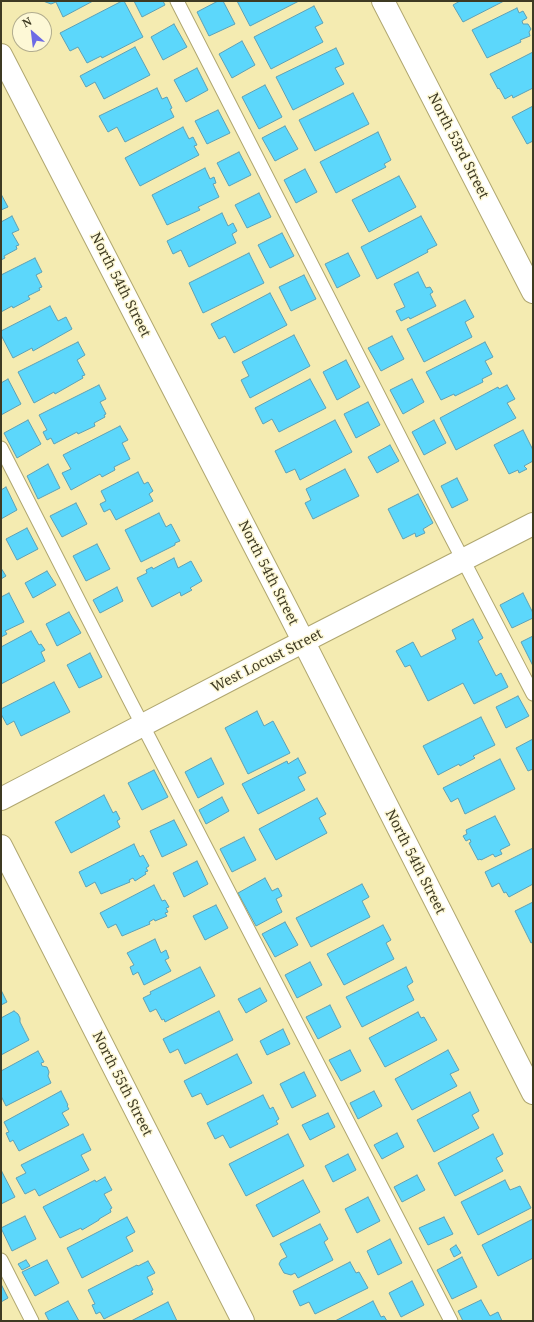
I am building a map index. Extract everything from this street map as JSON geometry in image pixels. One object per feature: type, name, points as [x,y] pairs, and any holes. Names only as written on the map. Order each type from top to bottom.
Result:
[{"type":"street","name":"North 53rd Street","points":[[383,1],[533,292]]},
{"type":"street","name":"North 54th Street","points":[[1,55],[533,1093]]},
{"type":"street","name":"West Locust Street","points":[[1,799],[533,524]]},
{"type":"street","name":"North 55th Street","points":[[1,846],[243,1321]]},
{"type":"lane","points":[[177,1],[533,694]]},
{"type":"lane","points":[[1,448],[451,1321]]},
{"type":"lane","points":[[1,1260],[32,1321]]},
{"type":"building","points":[[43,1],[93,1],[63,17],[56,2],[51,4]]},
{"type":"building","points":[[124,1],[143,37],[102,58],[101,56],[87,63],[78,47],[70,51],[60,33]]},
{"type":"building","points":[[134,1],[163,1],[165,5],[142,17]]},
{"type":"building","points":[[218,1],[223,1],[235,24],[209,36],[197,12]]},
{"type":"building","points":[[237,1],[299,1],[250,26]]},
{"type":"building","points":[[460,1],[504,1],[463,22],[453,5]]},
{"type":"building","points":[[314,6],[323,23],[315,27],[323,42],[271,69],[254,37]]},
{"type":"building","points":[[517,8],[519,13],[523,11],[527,18],[522,21],[523,24],[528,24],[531,29],[529,32],[530,36],[520,40],[521,42],[487,58],[472,30]]},
{"type":"building","points":[[174,24],[187,47],[163,60],[151,37]]},
{"type":"building","points":[[242,41],[255,65],[232,78],[219,54]]},
{"type":"building","points":[[135,47],[150,75],[104,99],[95,82],[86,87],[80,76]]},
{"type":"building","points":[[336,48],[344,64],[335,68],[344,84],[293,110],[276,77]]},
{"type":"building","points":[[533,52],[533,88],[513,98],[512,95],[505,99],[490,74]]},
{"type":"building","points":[[197,68],[208,90],[186,102],[174,80]]},
{"type":"building","points":[[265,85],[282,117],[259,129],[242,97]]},
{"type":"building","points":[[157,88],[162,99],[167,97],[174,117],[125,142],[117,127],[108,132],[99,116]]},
{"type":"building","points":[[353,93],[369,124],[315,151],[299,120]]},
{"type":"building","points":[[533,106],[533,141],[527,144],[512,117]]},
{"type":"building","points":[[218,110],[230,133],[207,144],[195,121]]},
{"type":"building","points":[[285,126],[298,149],[275,161],[262,138]]},
{"type":"building","points":[[183,127],[189,139],[193,137],[197,145],[194,146],[199,155],[140,186],[125,158]]},
{"type":"building","points":[[378,132],[391,160],[384,164],[386,167],[336,193],[320,162]]},
{"type":"building","points":[[239,152],[251,175],[229,186],[217,163]]},
{"type":"building","points":[[205,168],[210,179],[214,177],[216,183],[213,184],[219,197],[198,207],[200,210],[167,225],[152,195]]},
{"type":"building","points":[[305,169],[317,192],[296,203],[284,180]]},
{"type":"building","points":[[399,176],[416,207],[369,232],[352,200]]},
{"type":"building","points":[[259,193],[271,217],[247,228],[235,205]]},
{"type":"building","points":[[1,194],[8,207],[1,210]]},
{"type":"building","points":[[222,213],[228,226],[233,223],[237,231],[232,234],[236,243],[189,267],[181,250],[173,254],[167,241]]},
{"type":"building","points":[[12,216],[19,230],[12,233],[19,245],[16,246],[17,249],[4,256],[5,258],[1,260],[1,222]]},
{"type":"building","points":[[421,216],[437,245],[427,250],[428,252],[377,279],[361,247]]},
{"type":"building","points":[[282,233],[294,256],[270,268],[258,245]]},
{"type":"building","points":[[249,253],[264,283],[203,313],[189,283]]},
{"type":"building","points":[[348,253],[360,276],[337,288],[325,264]]},
{"type":"building","points":[[35,258],[42,272],[36,275],[42,287],[39,288],[40,290],[28,296],[30,299],[13,308],[12,306],[1,312],[1,275]]},
{"type":"building","points":[[418,272],[426,288],[430,287],[433,292],[430,294],[436,306],[410,319],[409,317],[401,321],[396,311],[405,307],[394,284]]},
{"type":"building","points":[[304,275],[316,299],[291,311],[279,287]]},
{"type":"building","points":[[270,293],[287,325],[234,353],[225,336],[219,339],[211,324]]},
{"type":"building","points":[[465,300],[474,317],[465,322],[472,337],[424,362],[407,329]]},
{"type":"building","points":[[50,306],[58,321],[66,317],[72,329],[33,351],[32,348],[13,358],[1,335],[1,331]]},
{"type":"building","points":[[294,335],[310,366],[250,398],[241,380],[249,376],[242,362]]},
{"type":"building","points":[[392,336],[404,359],[381,371],[368,348]]},
{"type":"building","points":[[78,342],[85,355],[77,360],[85,375],[82,376],[83,378],[55,394],[54,392],[34,403],[18,372]]},
{"type":"building","points":[[485,342],[493,357],[485,361],[492,374],[482,379],[483,382],[455,396],[454,394],[441,400],[426,372]]},
{"type":"building","points":[[346,360],[360,387],[337,400],[323,372]]},
{"type":"building","points":[[8,379],[21,404],[1,415],[1,383]]},
{"type":"building","points":[[310,379],[326,408],[279,432],[272,419],[263,424],[255,408]]},
{"type":"building","points":[[412,379],[424,402],[403,414],[390,390]]},
{"type":"building","points":[[99,385],[106,399],[100,402],[106,414],[104,415],[105,417],[94,423],[95,426],[78,434],[77,432],[54,444],[51,438],[47,440],[43,432],[47,430],[39,415]]},
{"type":"building","points":[[507,385],[515,399],[507,403],[516,418],[456,450],[440,418],[498,387],[499,389]]},
{"type":"building","points":[[368,402],[380,425],[356,438],[344,414]]},
{"type":"building","points":[[28,420],[41,444],[17,458],[4,433]]},
{"type":"building","points":[[335,420],[352,452],[300,480],[295,469],[286,473],[275,451]]},
{"type":"building","points":[[434,420],[446,443],[424,455],[412,432]]},
{"type":"building","points":[[120,426],[128,440],[122,443],[130,459],[114,467],[115,470],[102,477],[100,474],[71,490],[62,473],[71,469],[63,455]]},
{"type":"building","points":[[523,430],[533,450],[533,461],[524,466],[527,469],[519,473],[518,470],[509,474],[494,445]]},
{"type":"building","points":[[390,445],[399,461],[377,473],[368,457]]},
{"type":"building","points":[[48,464],[60,488],[38,499],[27,476]]},
{"type":"building","points":[[345,469],[359,496],[313,519],[305,503],[311,500],[306,489]]},
{"type":"building","points":[[138,472],[144,484],[148,482],[153,491],[149,494],[153,501],[116,520],[110,509],[104,512],[100,504],[106,501],[101,491]]},
{"type":"building","points":[[457,478],[468,500],[452,508],[441,486]]},
{"type":"building","points":[[6,487],[17,510],[1,519],[1,490]]},
{"type":"building","points":[[418,494],[433,523],[423,529],[425,533],[416,537],[415,533],[403,539],[388,509]]},
{"type":"building","points":[[76,503],[87,524],[62,537],[50,516]]},
{"type":"building","points":[[159,513],[166,527],[171,524],[180,541],[141,562],[125,530]]},
{"type":"building","points":[[27,528],[38,549],[17,560],[6,539]]},
{"type":"building","points":[[97,544],[110,569],[86,581],[73,556]]},
{"type":"building","points":[[174,558],[178,568],[191,561],[202,581],[190,588],[192,590],[181,596],[180,592],[152,607],[137,578],[147,573],[146,570],[152,567],[153,569]]},
{"type":"building","points":[[1,568],[6,576],[1,579]]},
{"type":"building","points":[[47,571],[56,585],[33,598],[25,583]]},
{"type":"building","points":[[117,587],[123,601],[100,613],[93,600]]},
{"type":"building","points":[[9,593],[24,622],[5,631],[7,634],[1,637],[1,597]]},
{"type":"building","points":[[523,593],[533,613],[533,618],[512,628],[500,605]]},
{"type":"building","points":[[69,612],[81,633],[57,646],[46,624]]},
{"type":"building","points":[[473,619],[483,638],[478,641],[496,676],[501,673],[508,687],[474,704],[463,683],[428,701],[410,665],[405,667],[396,651],[413,642],[421,657],[456,639],[452,630]]},
{"type":"building","points":[[31,631],[39,645],[41,644],[45,650],[41,652],[45,661],[1,684],[1,647]]},
{"type":"building","points":[[533,636],[533,666],[521,642]]},
{"type":"building","points":[[90,653],[102,677],[79,688],[67,665]]},
{"type":"building","points":[[54,682],[70,712],[21,736],[14,721],[7,725],[1,714],[1,709]]},
{"type":"building","points":[[518,696],[529,716],[506,728],[496,707]]},
{"type":"building","points":[[257,711],[264,726],[273,721],[290,753],[248,774],[225,728]]},
{"type":"building","points":[[481,717],[495,745],[473,756],[475,758],[460,766],[459,764],[438,775],[423,746]]},
{"type":"building","points":[[533,739],[533,769],[528,771],[516,748]]},
{"type":"building","points":[[211,758],[224,784],[198,798],[185,772]]},
{"type":"building","points":[[298,758],[306,773],[298,777],[305,790],[258,814],[242,784],[287,761],[288,764]]},
{"type":"building","points":[[500,759],[515,789],[465,814],[458,798],[451,802],[443,788]]},
{"type":"building","points":[[154,770],[168,797],[142,810],[128,783]]},
{"type":"building","points":[[104,795],[113,813],[116,811],[120,819],[117,821],[120,827],[71,853],[55,822]]},
{"type":"building","points":[[222,797],[229,811],[206,824],[199,810]]},
{"type":"building","points":[[317,798],[326,814],[319,818],[327,833],[276,860],[259,829]]},
{"type":"building","points":[[495,816],[510,845],[500,850],[502,854],[495,857],[493,854],[478,860],[469,843],[471,842],[470,839],[466,841],[463,836],[467,834],[466,830]]},
{"type":"building","points":[[174,820],[187,845],[162,857],[150,831]]},
{"type":"building","points":[[244,837],[256,860],[232,872],[220,849]]},
{"type":"building","points":[[134,844],[140,857],[143,855],[149,866],[146,868],[148,871],[145,872],[146,874],[135,881],[133,878],[129,880],[130,882],[101,894],[95,882],[86,887],[79,872]]},
{"type":"building","points":[[533,848],[533,884],[509,897],[506,892],[504,893],[499,883],[492,887],[485,872]]},
{"type":"building","points":[[197,861],[208,884],[184,897],[173,873]]},
{"type":"building","points":[[265,878],[272,891],[278,888],[282,896],[276,899],[282,912],[256,926],[238,893]]},
{"type":"building","points":[[362,884],[369,897],[362,901],[370,917],[311,947],[296,918]]},
{"type":"building","points":[[154,885],[162,901],[165,900],[169,907],[166,908],[168,912],[165,913],[167,916],[155,921],[154,919],[149,922],[150,924],[122,936],[116,924],[108,928],[100,913]]},
{"type":"building","points":[[533,902],[533,942],[531,943],[515,911]]},
{"type":"building","points":[[216,905],[228,928],[205,940],[193,916]]},
{"type":"building","points":[[285,922],[298,945],[275,957],[262,934]]},
{"type":"building","points":[[383,925],[391,940],[386,943],[394,959],[344,985],[327,954]]},
{"type":"building","points":[[155,939],[161,953],[166,950],[169,958],[165,960],[171,971],[144,985],[138,972],[133,975],[130,967],[134,965],[127,953]]},
{"type":"building","points":[[310,962],[322,985],[297,998],[285,975]]},
{"type":"building","points":[[200,967],[215,996],[165,1022],[164,1019],[162,1020],[156,1009],[150,1012],[143,998],[151,994],[150,992]]},
{"type":"building","points":[[406,967],[413,982],[407,986],[414,1000],[362,1027],[346,997]]},
{"type":"building","points":[[260,988],[267,1001],[246,1013],[238,999]]},
{"type":"building","points":[[1,990],[7,1002],[1,1005]]},
{"type":"building","points":[[330,1005],[341,1027],[318,1039],[306,1017]]},
{"type":"building","points":[[14,1011],[18,1014],[20,1022],[29,1040],[1,1055],[1,1018]]},
{"type":"building","points":[[219,1011],[233,1040],[185,1064],[178,1049],[170,1053],[163,1039]]},
{"type":"building","points":[[418,1012],[421,1018],[424,1017],[437,1040],[385,1067],[369,1038]]},
{"type":"building","points":[[283,1029],[290,1044],[267,1055],[260,1041]]},
{"type":"building","points":[[350,1050],[361,1071],[341,1081],[329,1060]]},
{"type":"building","points":[[448,1050],[459,1070],[450,1074],[457,1086],[412,1110],[395,1079]]},
{"type":"building","points":[[38,1051],[44,1062],[41,1063],[42,1066],[47,1067],[49,1072],[48,1076],[51,1083],[6,1106],[1,1096],[1,1071]]},
{"type":"building","points":[[237,1054],[252,1083],[207,1105],[201,1093],[192,1097],[184,1081]]},
{"type":"building","points":[[304,1072],[316,1096],[292,1108],[280,1084]]},
{"type":"building","points":[[61,1091],[69,1109],[62,1113],[69,1125],[19,1151],[13,1140],[10,1142],[6,1133],[9,1132],[4,1122]]},
{"type":"building","points":[[374,1091],[382,1106],[358,1119],[350,1103]]},
{"type":"building","points":[[470,1092],[479,1111],[472,1115],[479,1128],[434,1152],[417,1120]]},
{"type":"building","points":[[263,1095],[270,1109],[273,1107],[279,1119],[276,1121],[278,1124],[230,1148],[223,1135],[215,1139],[207,1123]]},
{"type":"building","points":[[328,1113],[335,1127],[310,1140],[302,1125]]},
{"type":"building","points":[[397,1133],[404,1147],[382,1159],[374,1145]]},
{"type":"building","points":[[83,1134],[91,1150],[81,1155],[89,1170],[39,1196],[35,1189],[25,1194],[16,1178],[26,1173],[21,1165]]},
{"type":"building","points":[[288,1134],[304,1166],[246,1196],[229,1164]]},
{"type":"building","points":[[493,1134],[503,1154],[496,1158],[503,1171],[455,1196],[438,1163]]},
{"type":"building","points":[[348,1154],[356,1170],[333,1182],[325,1166]]},
{"type":"building","points":[[2,1172],[15,1197],[1,1204],[1,1173]]},
{"type":"building","points":[[417,1175],[425,1190],[402,1202],[394,1187]]},
{"type":"building","points":[[105,1177],[112,1190],[104,1194],[112,1208],[110,1209],[111,1212],[82,1230],[81,1228],[60,1238],[43,1207],[95,1180],[96,1182]]},
{"type":"building","points":[[303,1180],[320,1212],[273,1237],[256,1205]]},
{"type":"building","points":[[505,1180],[510,1190],[520,1186],[531,1208],[478,1235],[461,1202]]},
{"type":"building","points":[[368,1197],[380,1221],[357,1233],[345,1209]]},
{"type":"building","points":[[25,1216],[36,1239],[12,1251],[1,1228]]},
{"type":"building","points":[[127,1217],[135,1232],[126,1237],[133,1251],[82,1278],[67,1248]]},
{"type":"building","points":[[444,1217],[453,1234],[428,1245],[419,1228]]},
{"type":"building","points":[[533,1219],[533,1258],[498,1276],[482,1245]]},
{"type":"building","points":[[320,1224],[328,1239],[324,1242],[333,1260],[298,1278],[295,1273],[291,1275],[284,1273],[279,1264],[281,1260],[287,1257],[280,1244]]},
{"type":"building","points":[[390,1239],[402,1263],[378,1275],[367,1251]]},
{"type":"building","points":[[456,1245],[461,1253],[454,1257],[450,1249]]},
{"type":"building","points":[[462,1257],[477,1287],[452,1299],[437,1270]]},
{"type":"building","points":[[26,1260],[30,1266],[22,1270],[18,1264]]},
{"type":"building","points":[[47,1260],[59,1283],[35,1296],[22,1272]]},
{"type":"building","points":[[148,1261],[155,1273],[147,1277],[153,1290],[151,1291],[153,1294],[104,1319],[100,1312],[96,1314],[92,1305],[95,1304],[88,1290]]},
{"type":"building","points":[[350,1262],[356,1273],[359,1272],[368,1288],[315,1314],[309,1302],[300,1306],[293,1291]]},
{"type":"building","points":[[412,1281],[424,1305],[401,1317],[389,1293]]},
{"type":"building","points":[[1,1284],[8,1298],[1,1302]]},
{"type":"building","points":[[481,1300],[490,1316],[498,1312],[502,1321],[463,1321],[458,1311]]},
{"type":"building","points":[[68,1301],[79,1321],[49,1321],[45,1313]]},
{"type":"building","points":[[373,1301],[381,1317],[384,1316],[387,1321],[335,1321]]},
{"type":"building","points":[[168,1302],[177,1321],[131,1321]]}]
